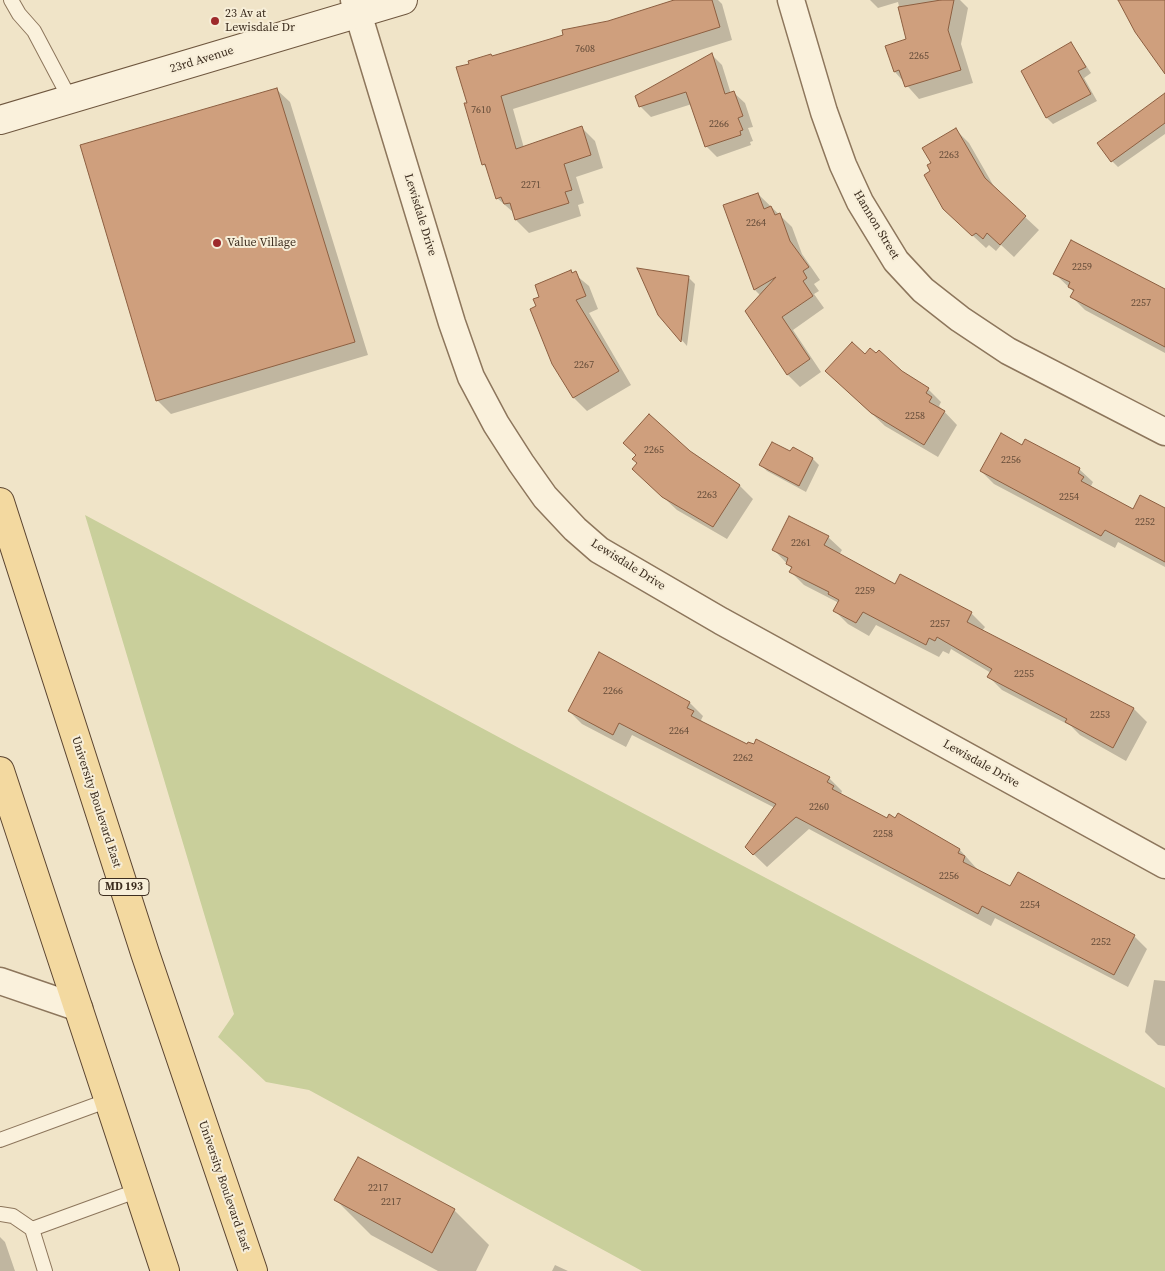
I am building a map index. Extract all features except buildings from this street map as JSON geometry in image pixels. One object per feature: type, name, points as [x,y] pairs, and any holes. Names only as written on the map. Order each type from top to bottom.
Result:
[{"type":"main road","name":"University Boulevard East","points":[[0,502],[145,953],[253,1271]]},
{"type":"main road","points":[[0,770],[165,1271]]},
{"type":"street","name":"23rd Avenue","points":[[0,120],[356,7],[403,0]]},
{"type":"street","name":"Hannon Street","points":[[791,0],[824,112],[843,164],[860,202],[896,261],[924,290],[960,319],[1008,351],[1165,432]]},
{"type":"street","name":"Lewisdale Drive","points":[[356,7],[452,324],[471,377],[496,424],[545,497],[599,550],[721,621],[1165,865]]},
{"type":"street","points":[[0,981],[79,1008]]},
{"type":"lane","points":[[11,0],[19,14],[34,31],[70,99]]},
{"type":"lane","points":[[0,1140],[109,1100]]},
{"type":"lane","points":[[32,1230],[139,1190]]},
{"type":"lane","points":[[0,1214],[13,1216],[32,1230],[46,1271]]},
{"type":"green space","points":[[85,515],[519,748],[1165,1088],[1165,1271],[642,1271],[309,1090],[266,1082],[218,1037],[234,1014]]},
{"type":"place","name":"23 Av at Lewisdale Dr","points":[[215,21]]},
{"type":"place","name":"Value Village","points":[[217,243]]}]
